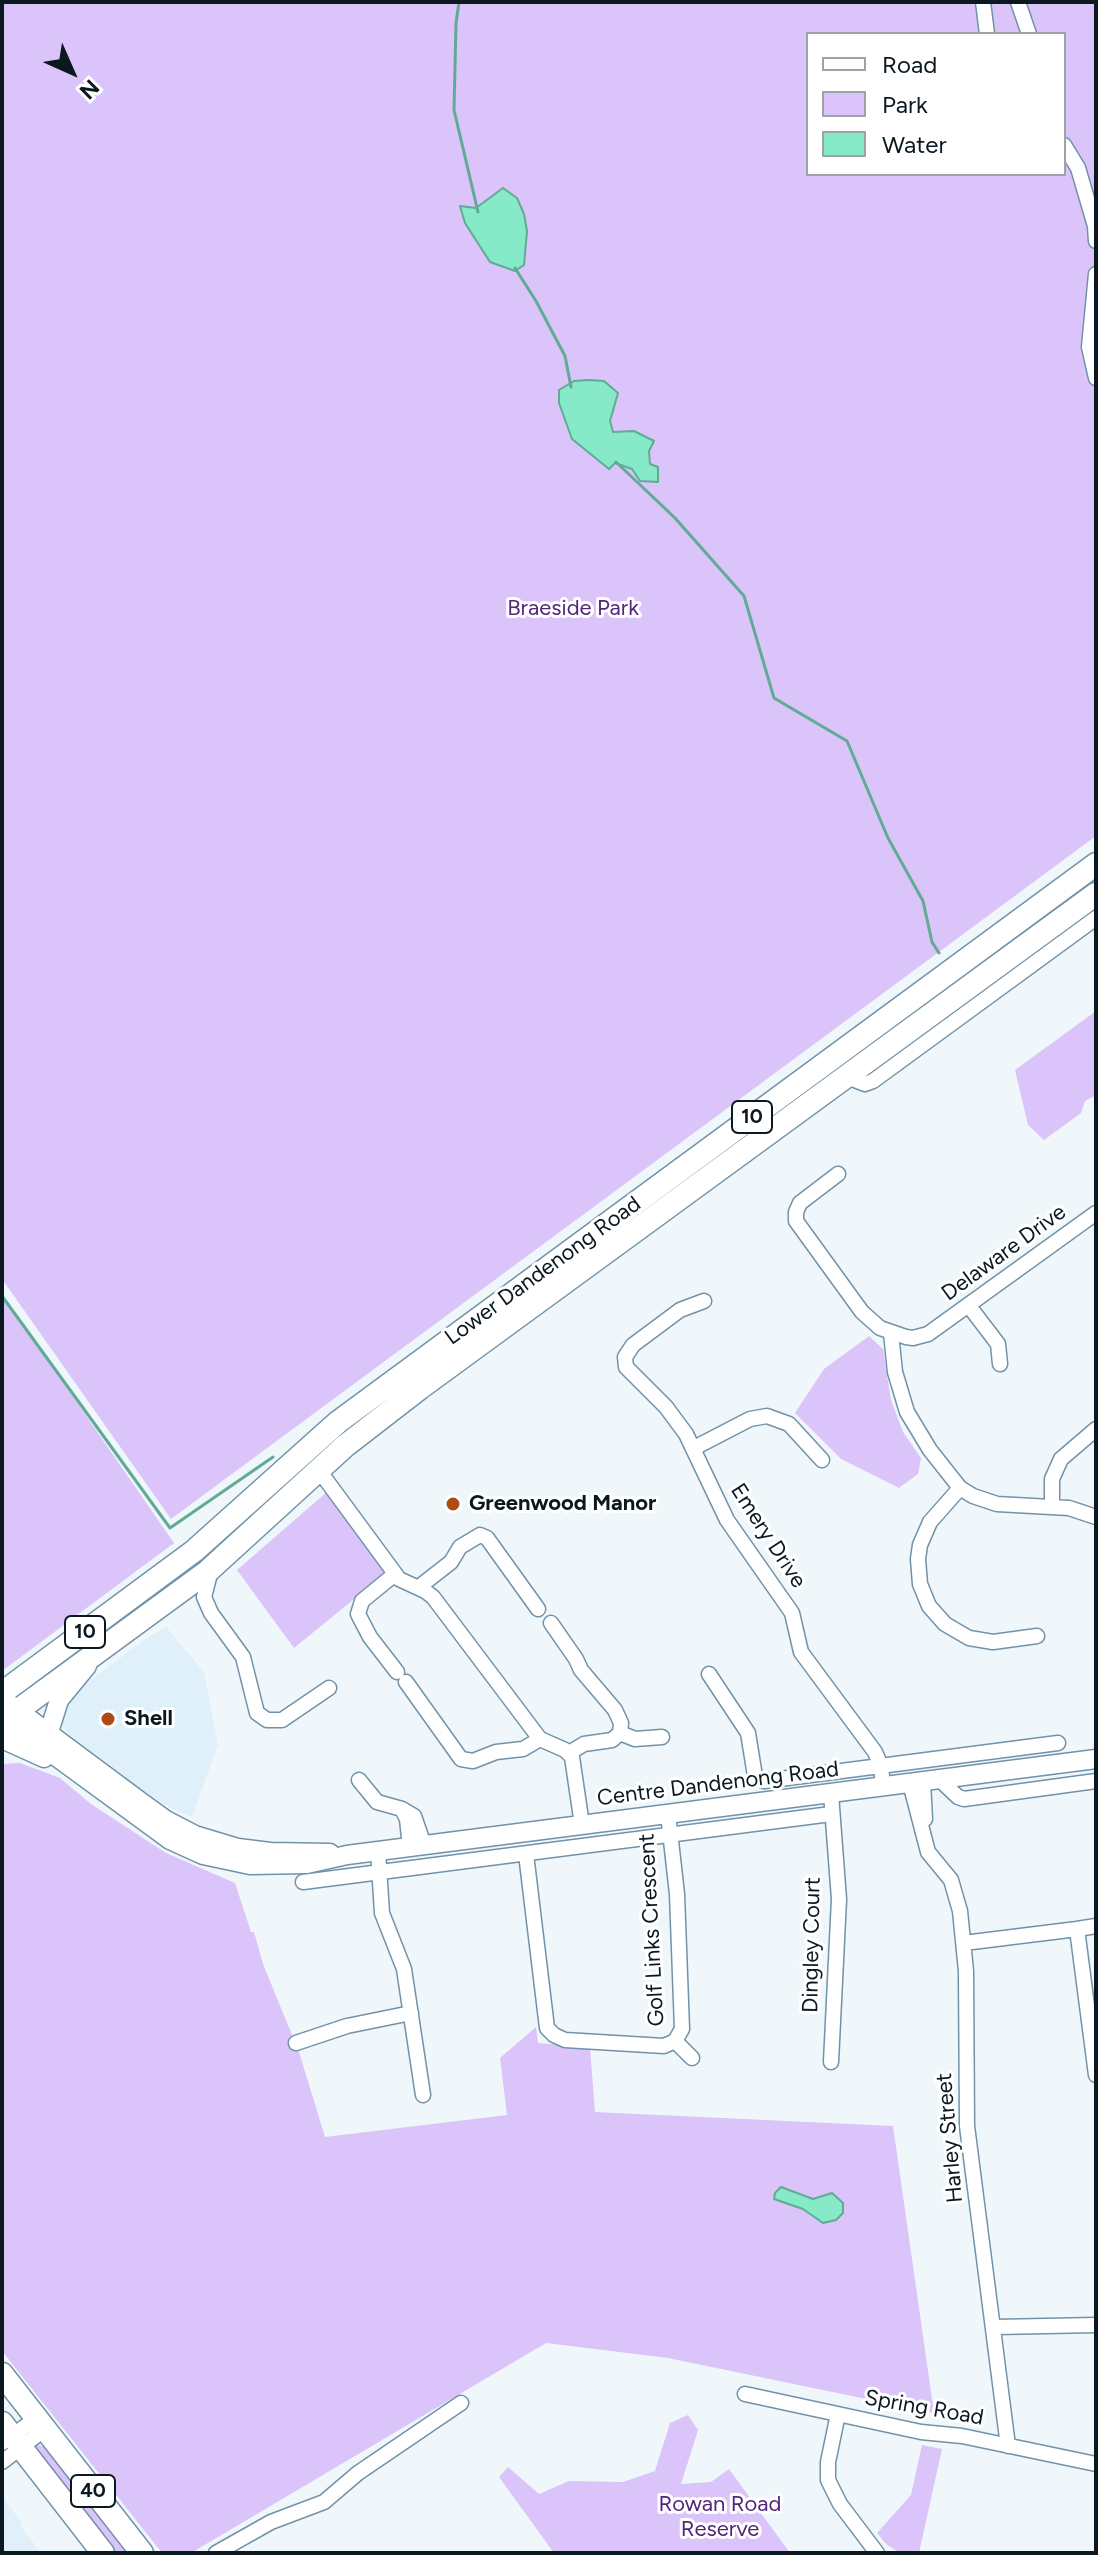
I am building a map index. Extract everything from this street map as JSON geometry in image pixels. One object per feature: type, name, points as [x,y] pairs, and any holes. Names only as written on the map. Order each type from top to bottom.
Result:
[{"type":"highway","name":"Lower Dandenong Road","points":[[2,1693],[194,1551],[338,1422],[1096,864]]},
{"type":"highway","name":"Lower Dandenong Road","points":[[6,1718],[213,1566],[318,1469],[420,1388],[1096,894]]},
{"type":"highway","name":"40","points":[[2,2374],[142,2553]]},
{"type":"highway","name":"40","points":[[9,2438],[103,2553]]},
{"type":"main road","points":[[49,1732],[59,1700],[99,1652]]},
{"type":"main road","name":"Centre Dandenong Road","points":[[6,1718],[49,1732],[166,1820],[195,1835],[238,1848],[347,1855]]},
{"type":"main road","name":"Centre Dandenong Road","points":[[6,1718],[159,1833],[203,1855],[265,1865],[307,1864],[347,1855],[1096,1759]]},
{"type":"street","points":[[983,2],[987,32]]},
{"type":"street","points":[[1018,2],[1028,32]]},
{"type":"street","points":[[1066,148],[1091,201],[1096,241]]},
{"type":"street","points":[[1096,274],[1089,347],[1096,378]]},
{"type":"street","points":[[847,1077],[858,1083],[869,1083],[1096,918]]},
{"type":"street","points":[[838,1174],[800,1203],[796,1221],[862,1312],[876,1325],[896,1334],[893,1359],[901,1399],[914,1426],[960,1488],[997,1504],[1069,1508],[1096,1517]]},
{"type":"street","name":"Delaware Drive","points":[[896,1334],[938,1327],[1096,1213]]},
{"type":"street","name":"Emery Drive","points":[[704,1301],[680,1310],[633,1345],[625,1357],[629,1371],[666,1407],[694,1448],[727,1520],[792,1613],[801,1652],[871,1747],[881,1766],[883,1787]]},
{"type":"street","points":[[969,1306],[999,1347],[1000,1364]]},
{"type":"street","points":[[694,1448],[750,1419],[767,1416],[789,1424],[822,1460]]},
{"type":"street","points":[[1052,1507],[1052,1479],[1061,1459],[1096,1429]]},
{"type":"street","points":[[318,1469],[395,1574],[439,1603],[540,1739],[569,1753],[575,1766],[582,1825]]},
{"type":"street","points":[[960,1488],[930,1522],[920,1545],[918,1571],[923,1595],[945,1624],[969,1638],[993,1642],[1037,1636]]},
{"type":"street","points":[[419,1587],[451,1562],[460,1547],[480,1535],[487,1538],[538,1609]]},
{"type":"street","points":[[213,1566],[203,1591],[211,1613],[240,1650],[255,1710],[261,1717],[271,1721],[286,1718],[329,1688]]},
{"type":"street","points":[[395,1574],[362,1601],[358,1614],[370,1637],[461,1759],[473,1761],[496,1752],[523,1749],[540,1739]]},
{"type":"street","points":[[170,1600],[193,1601],[211,1613]]},
{"type":"street","points":[[551,1623],[581,1670],[618,1714],[621,1723],[620,1733],[612,1740],[584,1744],[569,1753]]},
{"type":"street","name":"Centre Dandenong Road","points":[[709,1674],[748,1733],[755,1776],[764,1781],[1058,1743]]},
{"type":"street","points":[[620,1733],[635,1739],[662,1737]]},
{"type":"street","points":[[359,1780],[377,1802],[414,1816],[417,1846]]},
{"type":"street","points":[[924,1781],[961,1799],[1096,1781]]},
{"type":"street","name":"Harley Street","points":[[924,1781],[924,1835],[928,1852],[955,1889],[964,1943],[967,2126],[1008,2446]]},
{"type":"street","name":"Dingley Court","points":[[824,1795],[839,1899],[831,2062]]},
{"type":"street","name":"Golf Links Crescent","points":[[526,1854],[547,2028],[565,2040],[660,2046],[675,2041],[682,2029],[678,1913],[668,1814]]},
{"type":"street","name":"Centre Dandenong Road","points":[[303,1882],[670,1835],[828,1819]]},
{"type":"street","points":[[378,1851],[382,1913],[404,1969],[423,2095]]},
{"type":"street","points":[[964,1943],[1096,1926]]},
{"type":"street","points":[[1077,1929],[1094,2040],[1096,2075]]},
{"type":"street","points":[[296,2043],[347,2026],[411,2013]]},
{"type":"street","name":"Golf Links Crescent","points":[[675,2041],[692,2058]]},
{"type":"street","points":[[995,2327],[1096,2325]]},
{"type":"street","name":"Spring Road","points":[[745,2394],[921,2432],[958,2435],[1096,2464]]},
{"type":"street","points":[[216,2553],[271,2522],[324,2502],[358,2473],[461,2403]]},
{"type":"street","points":[[838,2414],[828,2462],[830,2485],[840,2504],[877,2553]]},
{"type":"street","points":[[2,2462],[9,2438],[41,2424]]},
{"type":"shaded area","name":"Shell","points":[[166,1627],[204,1672],[218,1745],[192,1817],[144,1791],[69,1734],[59,1722],[64,1708],[80,1688]]},
{"type":"shaded area","points":[[2,2496],[22,2523],[20,2525],[41,2553],[2,2553]]},
{"type":"green space","name":"Braeside Park","points":[[2,2],[1096,2],[1096,836],[171,1519],[2,1279]]},
{"type":"green space","points":[[1096,1011],[1096,1095],[1085,1101],[1081,1113],[1044,1140],[1028,1125],[1015,1070]]},
{"type":"green space","points":[[2,1294],[174,1543],[2,1671]]},
{"type":"green space","points":[[869,1336],[883,1349],[891,1400],[903,1432],[921,1458],[918,1474],[899,1488],[841,1459],[795,1413],[824,1369]]},
{"type":"green space","points":[[328,1491],[386,1573],[294,1648],[237,1570]]},
{"type":"green space","points":[[20,1763],[60,1778],[91,1804],[166,1853],[235,1883],[263,1964],[299,2052],[325,2137],[507,2115],[500,2058],[536,2027],[538,2043],[590,2047],[595,2112],[893,2126],[934,2413],[668,2358],[546,2343],[191,2553],[162,2553],[2,2351],[2,1764]]},
{"type":"green space","name":"Rowan Road Reserve","points":[[688,2415],[698,2430],[681,2484],[711,2482],[729,2469],[790,2553],[554,2553],[499,2477],[508,2467],[539,2494],[569,2481],[623,2482],[655,2471],[670,2423]]},
{"type":"green space","points":[[37,2444],[48,2449],[132,2553],[114,2553],[34,2447]]},
{"type":"green space","points":[[922,2445],[942,2449],[919,2553],[900,2553],[877,2533],[911,2495]]},
{"type":"water","points":[[503,188],[517,198],[527,231],[524,265],[515,271],[490,262],[465,223],[460,206],[476,208]]},
{"type":"water","points":[[574,381],[604,381],[618,393],[610,421],[613,432],[634,431],[654,441],[649,451],[650,464],[658,467],[658,482],[640,481],[632,469],[615,463],[609,469],[572,439],[559,403],[559,390]]},
{"type":"water","points":[[781,2187],[813,2199],[832,2193],[843,2203],[843,2213],[836,2220],[823,2223],[803,2209],[774,2199]]},
{"type":"waterway","points":[[459,2],[454,110],[478,212]]},
{"type":"waterway","points":[[515,268],[565,356],[571,387]]},
{"type":"waterway","points":[[616,462],[675,518],[744,596],[774,698],[847,741],[888,838],[923,901],[932,942],[939,953]]},
{"type":"waterway","points":[[2,1296],[170,1528],[273,1457]]},
{"type":"place","name":"Greenwood Manor","points":[[453,1504]]},
{"type":"place","name":"Shell","points":[[108,1719]]}]
